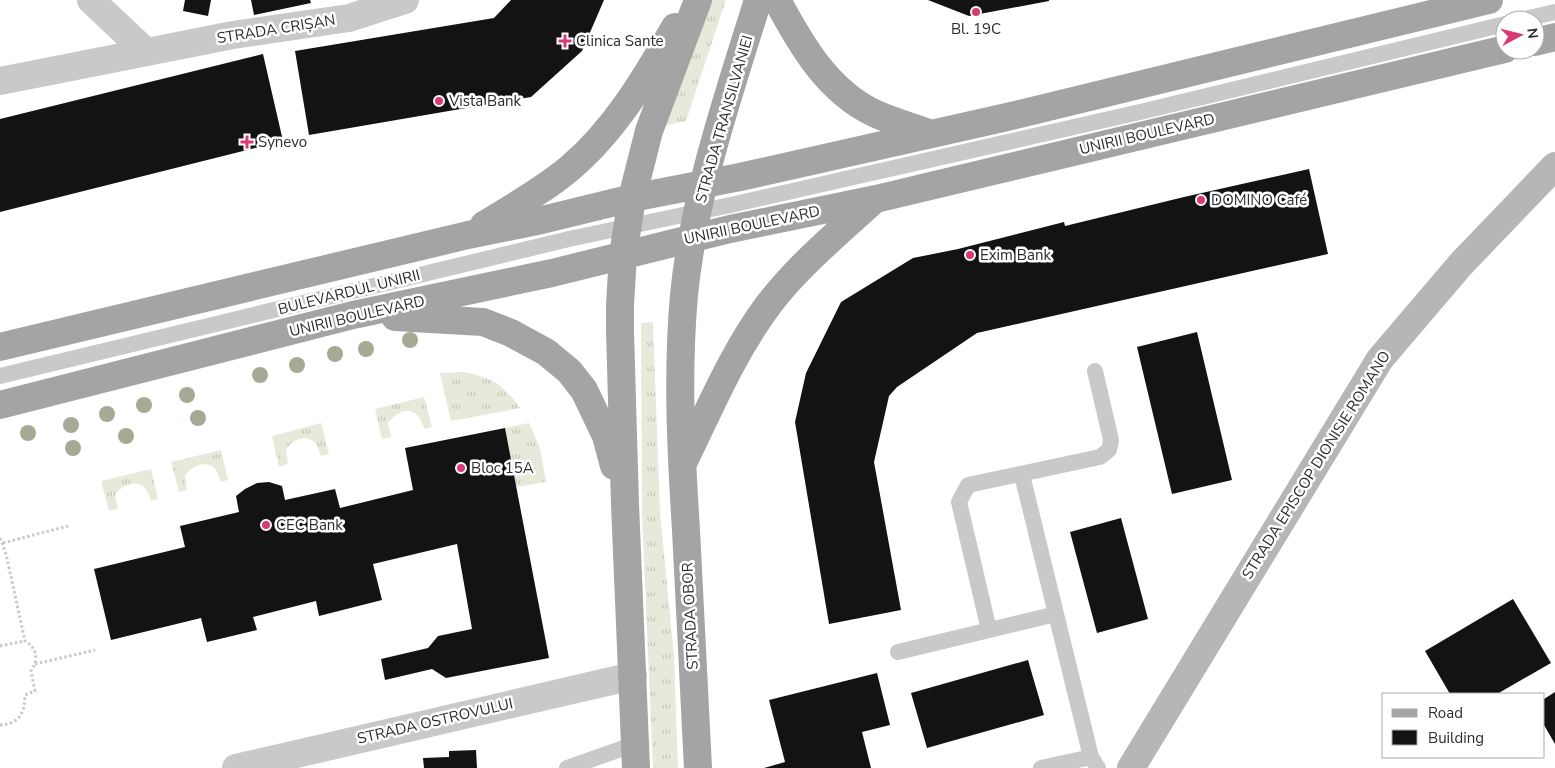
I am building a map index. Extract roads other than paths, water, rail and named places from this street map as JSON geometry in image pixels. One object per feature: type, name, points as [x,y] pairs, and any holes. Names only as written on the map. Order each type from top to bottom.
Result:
[{"type":"main road","points":[[468,235],[530,197],[564,173],[600,139],[646,76],[690,0]]},
{"type":"main road","points":[[636,756],[625,504],[620,305],[623,255],[632,198],[649,132],[698,0]]},
{"type":"main road","name":"STRADA TRANSILVANIEI","points":[[682,464],[682,323],[684,294],[693,238],[720,125],[758,0]]},
{"type":"main road","points":[[777,0],[812,59],[828,78],[848,96],[875,113],[930,134]]},
{"type":"main road","points":[[0,348],[468,235],[930,134],[1489,0]]},
{"type":"main road","name":"UNIRII BOULEVARD","points":[[0,405],[353,315],[542,275],[693,238],[876,198],[1495,51]]},
{"type":"main road","points":[[682,464],[735,356],[769,304],[815,253],[876,198]]},
{"type":"main road","points":[[353,315],[483,322],[511,333],[546,352],[569,371],[584,390],[606,436],[625,504]]},
{"type":"main road","name":"STRADA OBOR","points":[[682,464],[698,768]]},
{"type":"street","points":[[91,0],[145,51]]},
{"type":"street","name":"STRADA CRIȘAN","points":[[0,81],[233,35],[347,9],[405,0]]},
{"type":"street","name":"STRADA EPISCOP DIONISIE ROMANO","points":[[1131,768],[1380,359],[1461,264],[1555,166]]},
{"type":"street","name":"STRADA OSTROVULUI","points":[[238,768],[633,676]]},
{"type":"lane","name":"BULEVARDUL UNIRII","points":[[0,376],[628,226],[1140,112],[1495,26]]},
{"type":"lane","points":[[989,630],[959,502],[968,485],[1100,457],[1110,450],[1111,440],[1095,371]]},
{"type":"lane","points":[[1022,474],[1094,762],[1041,768]]},
{"type":"lane","points":[[898,652],[1056,614]]},
{"type":"lane","points":[[567,768],[636,756]]},
{"type":"place","name":"Bl. 19C","points":[[976,12]]},
{"type":"place","name":"Clinica Sante","points":[[565,41]]},
{"type":"place","name":"Vista Bank","points":[[439,101]]},
{"type":"place","name":"Synevo","points":[[247,142]]},
{"type":"place","name":"DOMINO Café","points":[[1201,200]]},
{"type":"place","name":"Exim Bank","points":[[970,255]]},
{"type":"place","name":"Bloc 15A","points":[[461,468]]},
{"type":"place","name":"CEC Bank","points":[[266,525]]}]
